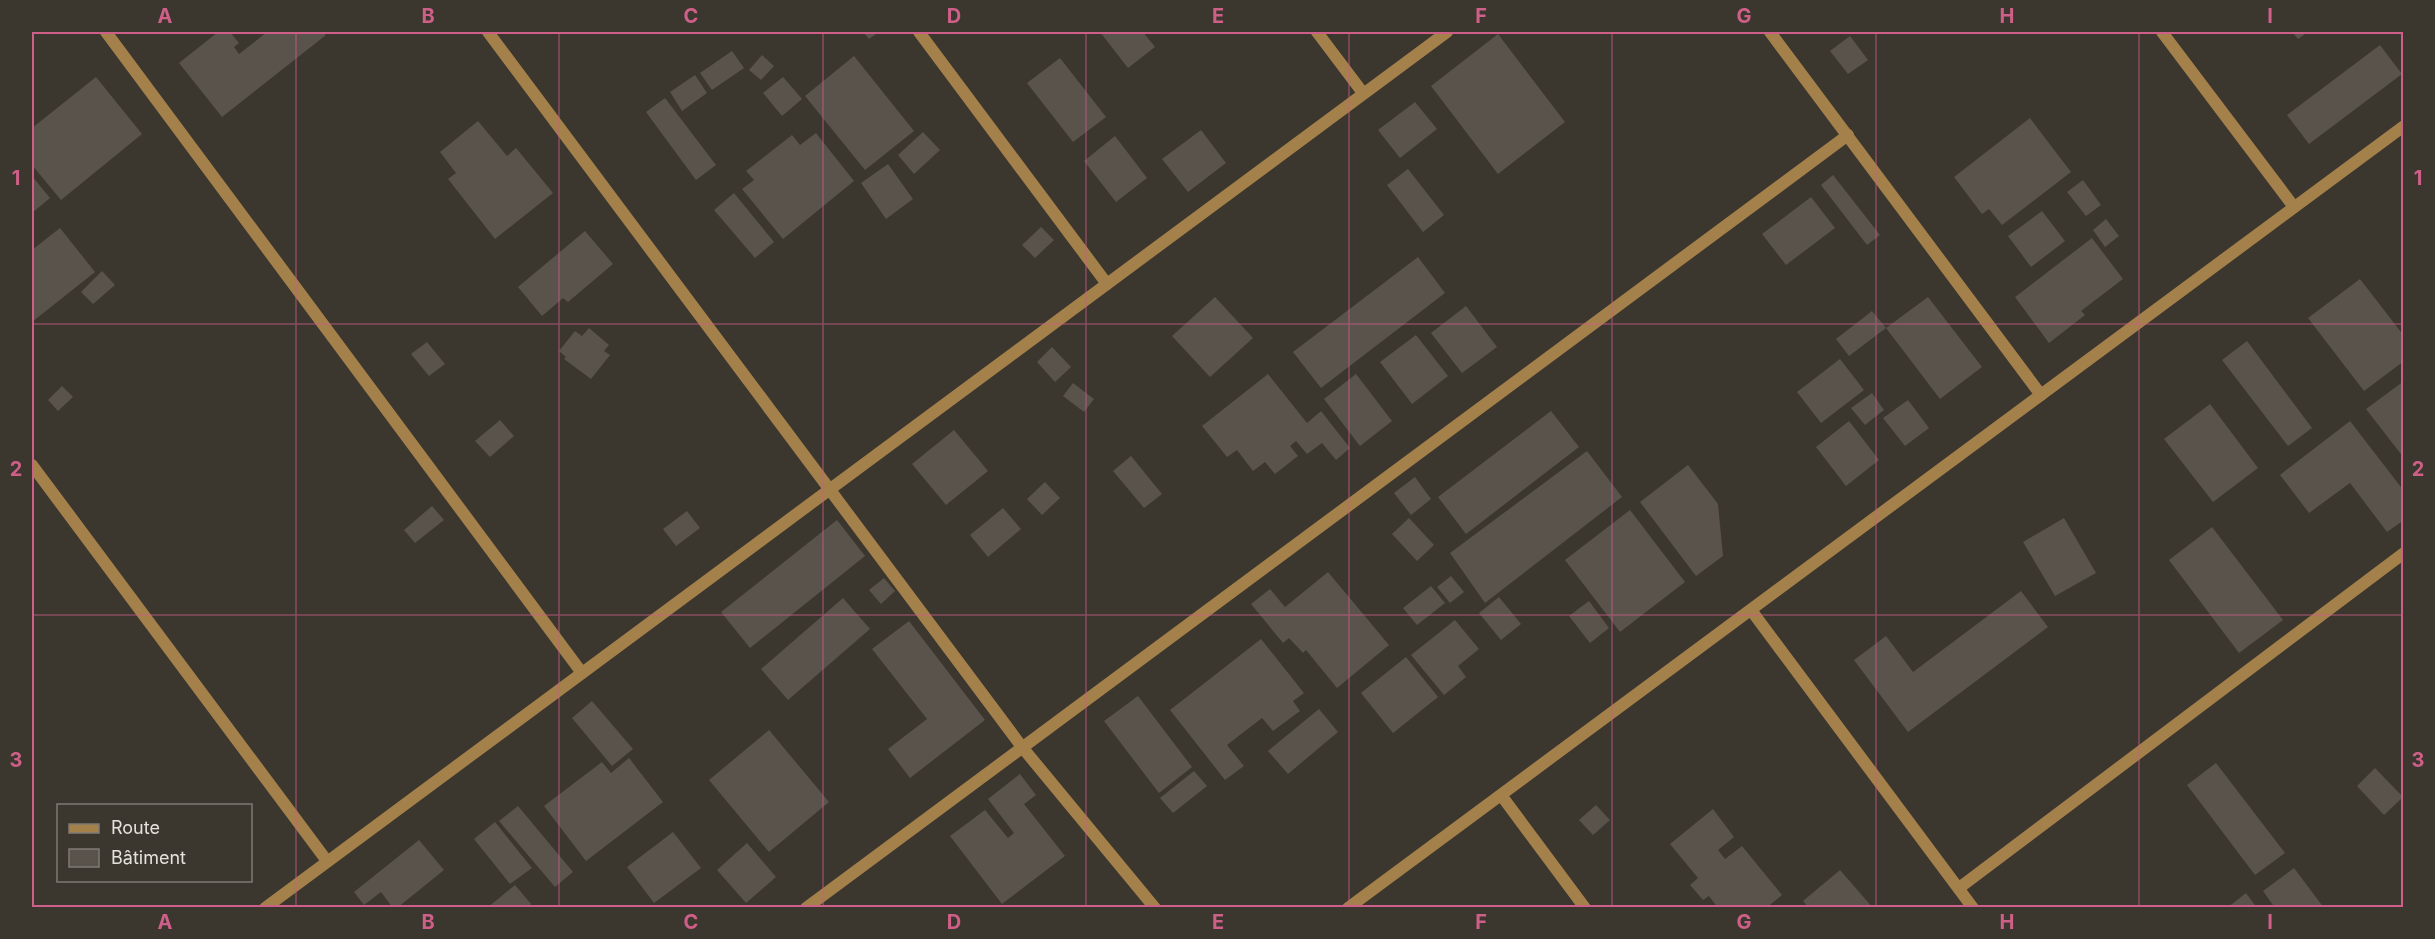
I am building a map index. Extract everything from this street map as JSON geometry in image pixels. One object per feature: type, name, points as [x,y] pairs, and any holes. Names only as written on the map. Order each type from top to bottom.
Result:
[{"type":"street","points":[[106,32],[582,673]]},
{"type":"street","points":[[488,32],[1022,747],[1155,908]]},
{"type":"street","points":[[919,32],[1107,284]]},
{"type":"street","points":[[1317,32],[1363,93]]},
{"type":"street","points":[[265,908],[1447,32]]},
{"type":"street","points":[[1770,32],[2041,395]]},
{"type":"street","points":[[2162,32],[2294,207]]},
{"type":"street","points":[[1348,908],[2403,126]]},
{"type":"street","points":[[806,908],[1848,135]]},
{"type":"street","points":[[32,465],[327,861]]},
{"type":"street","points":[[1959,888],[2403,553]]},
{"type":"street","points":[[1751,610],[1973,908]]},
{"type":"street","points":[[1501,795],[1585,908]]},
{"type":"building","points":[[218,32],[230,32],[239,43],[234,47],[239,54],[267,32],[323,32],[326,35],[222,117],[179,63]]},
{"type":"building","points":[[863,32],[879,32],[869,39]]},
{"type":"building","points":[[1100,32],[1143,32],[1155,47],[1128,68]]},
{"type":"building","points":[[2292,32],[2308,32],[2298,39]]},
{"type":"building","points":[[1498,34],[1565,122],[1498,174],[1431,86]]},
{"type":"building","points":[[1850,36],[1868,60],[1848,74],[1830,51]]},
{"type":"building","points":[[2380,45],[2402,74],[2309,144],[2287,115]]},
{"type":"building","points":[[732,51],[744,68],[712,90],[700,73]]},
{"type":"building","points":[[762,55],[774,66],[761,80],[749,70]]},
{"type":"building","points":[[854,56],[914,131],[865,170],[805,96]]},
{"type":"building","points":[[1060,58],[1106,117],[1073,142],[1027,83]]},
{"type":"building","points":[[695,75],[707,93],[682,111],[670,92]]},
{"type":"building","points":[[96,77],[142,134],[61,200],[32,165],[32,128]]},
{"type":"building","points":[[783,77],[802,99],[782,116],[763,93]]},
{"type":"building","points":[[665,98],[716,165],[696,180],[646,112]]},
{"type":"building","points":[[1415,102],[1437,129],[1400,158],[1378,130]]},
{"type":"building","points":[[2030,118],[2071,172],[2002,225],[1989,209],[1982,214],[1954,177]]},
{"type":"building","points":[[478,121],[507,156],[516,148],[553,193],[495,239],[448,179],[456,173],[440,152]]},
{"type":"building","points":[[1201,130],[1226,163],[1188,192],[1162,159]]},
{"type":"building","points":[[923,132],[940,150],[914,174],[898,155]]},
{"type":"building","points":[[816,133],[854,181],[783,239],[742,189],[754,180],[746,171],[792,135],[800,145]]},
{"type":"building","points":[[1115,136],[1147,178],[1116,202],[1084,161]]},
{"type":"building","points":[[888,164],[913,199],[886,219],[861,183]]},
{"type":"building","points":[[1408,169],[1444,215],[1423,232],[1387,185]]},
{"type":"building","points":[[1833,175],[1880,235],[1867,245],[1821,185]]},
{"type":"building","points":[[32,176],[50,198],[32,213]]},
{"type":"building","points":[[2083,180],[2101,205],[2086,216],[2067,192]]},
{"type":"building","points":[[734,193],[774,242],[755,258],[714,210]]},
{"type":"building","points":[[1811,197],[1835,228],[1786,265],[1762,234]]},
{"type":"building","points":[[2042,211],[2065,241],[2031,267],[2008,236]]},
{"type":"building","points":[[2106,219],[2119,236],[2105,247],[2093,230]]},
{"type":"building","points":[[1041,227],[1054,240],[1035,258],[1022,245]]},
{"type":"building","points":[[60,228],[95,272],[32,322],[32,250]]},
{"type":"building","points":[[585,231],[613,264],[568,302],[563,298],[542,316],[518,287]]},
{"type":"building","points":[[2092,238],[2123,279],[2081,311],[2085,315],[2049,343],[2015,297]]},
{"type":"building","points":[[1418,257],[1445,293],[1321,388],[1293,352]]},
{"type":"building","points":[[102,271],[115,285],[93,304],[81,292]]},
{"type":"building","points":[[2360,279],[2404,336],[2404,361],[2364,391],[2308,318]]},
{"type":"building","points":[[1215,297],[1253,338],[1210,377],[1172,336]]},
{"type":"building","points":[[1928,297],[1982,367],[1940,399],[1886,328]]},
{"type":"building","points":[[1466,306],[1497,347],[1462,373],[1431,333]]},
{"type":"building","points":[[1872,311],[1886,328],[1849,356],[1836,339]]},
{"type":"building","points":[[589,328],[609,345],[604,351],[610,355],[591,379],[564,359],[566,357],[559,351],[575,331],[582,336]]},
{"type":"building","points":[[1416,335],[1448,376],[1412,404],[1380,362]]},
{"type":"building","points":[[2247,341],[2312,428],[2288,446],[2222,360]]},
{"type":"building","points":[[427,342],[445,364],[429,376],[411,354]]},
{"type":"building","points":[[1052,347],[1071,367],[1055,382],[1037,362]]},
{"type":"building","points":[[1840,359],[1864,390],[1821,423],[1797,392]]},
{"type":"building","points":[[1268,374],[1307,423],[1321,411],[1350,448],[1336,460],[1322,443],[1307,454],[1296,441],[1290,446],[1298,456],[1275,474],[1265,462],[1253,471],[1237,450],[1227,457],[1202,426]]},
{"type":"building","points":[[1356,374],[1392,421],[1360,446],[1324,399]]},
{"type":"building","points":[[2404,381],[2404,458],[2366,409]]},
{"type":"building","points":[[1073,383],[1094,399],[1084,412],[1063,396]]},
{"type":"building","points":[[62,386],[73,397],[58,411],[48,400]]},
{"type":"building","points":[[1872,393],[1884,410],[1865,425],[1851,408]]},
{"type":"building","points":[[1908,400],[1929,428],[1905,446],[1883,418]]},
{"type":"building","points":[[2210,404],[2258,468],[2213,502],[2164,439]]},
{"type":"building","points":[[1551,411],[1579,447],[1466,534],[1438,497]]},
{"type":"building","points":[[500,420],[514,436],[490,457],[475,441]]},
{"type":"building","points":[[1849,421],[1879,460],[1846,486],[1816,447]]},
{"type":"building","points":[[2350,421],[2404,491],[2404,520],[2387,532],[2350,483],[2309,513],[2280,475]]},
{"type":"building","points":[[954,430],[988,471],[946,505],[912,464]]},
{"type":"building","points":[[1587,451],[1622,497],[1485,603],[1450,553]]},
{"type":"building","points":[[1131,456],[1162,494],[1144,508],[1113,471]]},
{"type":"building","points":[[1688,465],[1718,504],[1723,556],[1696,576],[1640,502]]},
{"type":"building","points":[[1415,477],[1431,499],[1411,515],[1394,493]]},
{"type":"building","points":[[1045,482],[1060,498],[1042,515],[1027,499]]},
{"type":"building","points":[[432,506],[444,520],[415,543],[404,530]]},
{"type":"building","points":[[1003,508],[1021,529],[988,557],[970,535]]},
{"type":"building","points":[[1630,510],[1685,582],[1620,632],[1565,560]]},
{"type":"building","points":[[687,511],[700,528],[676,546],[663,529]]},
{"type":"building","points":[[1409,518],[1434,545],[1417,561],[1392,534]]},
{"type":"building","points":[[2064,518],[2096,573],[2055,596],[2023,542]]},
{"type":"building","points":[[837,520],[865,556],[750,648],[721,612]]},
{"type":"building","points":[[2212,527],[2283,620],[2239,653],[2169,560]]},
{"type":"building","points":[[1328,572],[1389,645],[1337,688],[1306,650],[1303,653],[1289,638],[1283,643],[1251,604],[1270,589],[1285,607]]},
{"type":"building","points":[[1451,576],[1464,592],[1450,603],[1437,587]]},
{"type":"building","points":[[884,578],[895,591],[881,604],[869,590]]},
{"type":"building","points":[[1431,586],[1445,603],[1417,625],[1403,608]]},
{"type":"building","points":[[2021,591],[2048,627],[1908,732],[1854,660],[1886,636],[1913,672]]},
{"type":"building","points":[[1499,597],[1521,624],[1501,640],[1479,613]]},
{"type":"building","points":[[843,598],[870,629],[788,700],[761,669]]},
{"type":"building","points":[[1589,601],[1609,628],[1590,643],[1569,616]]},
{"type":"building","points":[[1455,620],[1479,649],[1458,666],[1466,677],[1444,695],[1411,655]]},
{"type":"building","points":[[909,621],[985,720],[910,778],[888,749],[927,719],[872,649]]},
{"type":"building","points":[[1261,639],[1304,693],[1293,701],[1300,711],[1273,731],[1262,718],[1227,745],[1244,766],[1225,780],[1170,710]]},
{"type":"building","points":[[1406,657],[1438,697],[1393,733],[1361,693]]},
{"type":"building","points":[[1138,696],[1192,767],[1159,793],[1104,721]]},
{"type":"building","points":[[592,701],[633,749],[612,766],[572,718]]},
{"type":"building","points":[[1319,709],[1338,732],[1288,774],[1268,751]]},
{"type":"building","points":[[769,730],[829,802],[769,852],[709,780]]},
{"type":"building","points":[[629,758],[663,802],[586,861],[544,806],[602,762],[611,773]]},
{"type":"building","points":[[2216,763],[2285,853],[2255,875],[2187,785]]},
{"type":"building","points":[[2375,768],[2403,797],[2384,815],[2357,786]]},
{"type":"building","points":[[1194,771],[1207,786],[1173,813],[1160,798]]},
{"type":"building","points":[[1020,774],[1036,795],[1024,804],[1065,856],[1002,904],[950,836],[985,810],[1008,838],[1014,833],[988,799]]},
{"type":"building","points":[[1596,805],[1610,820],[1593,835],[1579,820]]},
{"type":"building","points":[[518,806],[573,872],[555,887],[499,821]]},
{"type":"building","points":[[1713,809],[1734,837],[1718,850],[1725,859],[1742,846],[1782,895],[1766,908],[1718,908],[1709,896],[1703,900],[1690,885],[1698,878],[1670,844]]},
{"type":"building","points":[[495,822],[532,868],[510,884],[474,839]]},
{"type":"building","points":[[673,832],[701,868],[654,903],[627,867]]},
{"type":"building","points":[[419,840],[444,870],[397,908],[393,908],[381,892],[364,905],[354,892]]},
{"type":"building","points":[[747,843],[776,877],[746,903],[717,870]]},
{"type":"building","points":[[2294,868],[2324,908],[2275,908],[2263,891]]},
{"type":"building","points":[[1840,870],[1873,908],[1809,908],[1803,901]]},
{"type":"building","points":[[515,885],[531,904],[527,908],[487,908]]},
{"type":"building","points":[[2246,893],[2257,908],[2227,908]]}]
